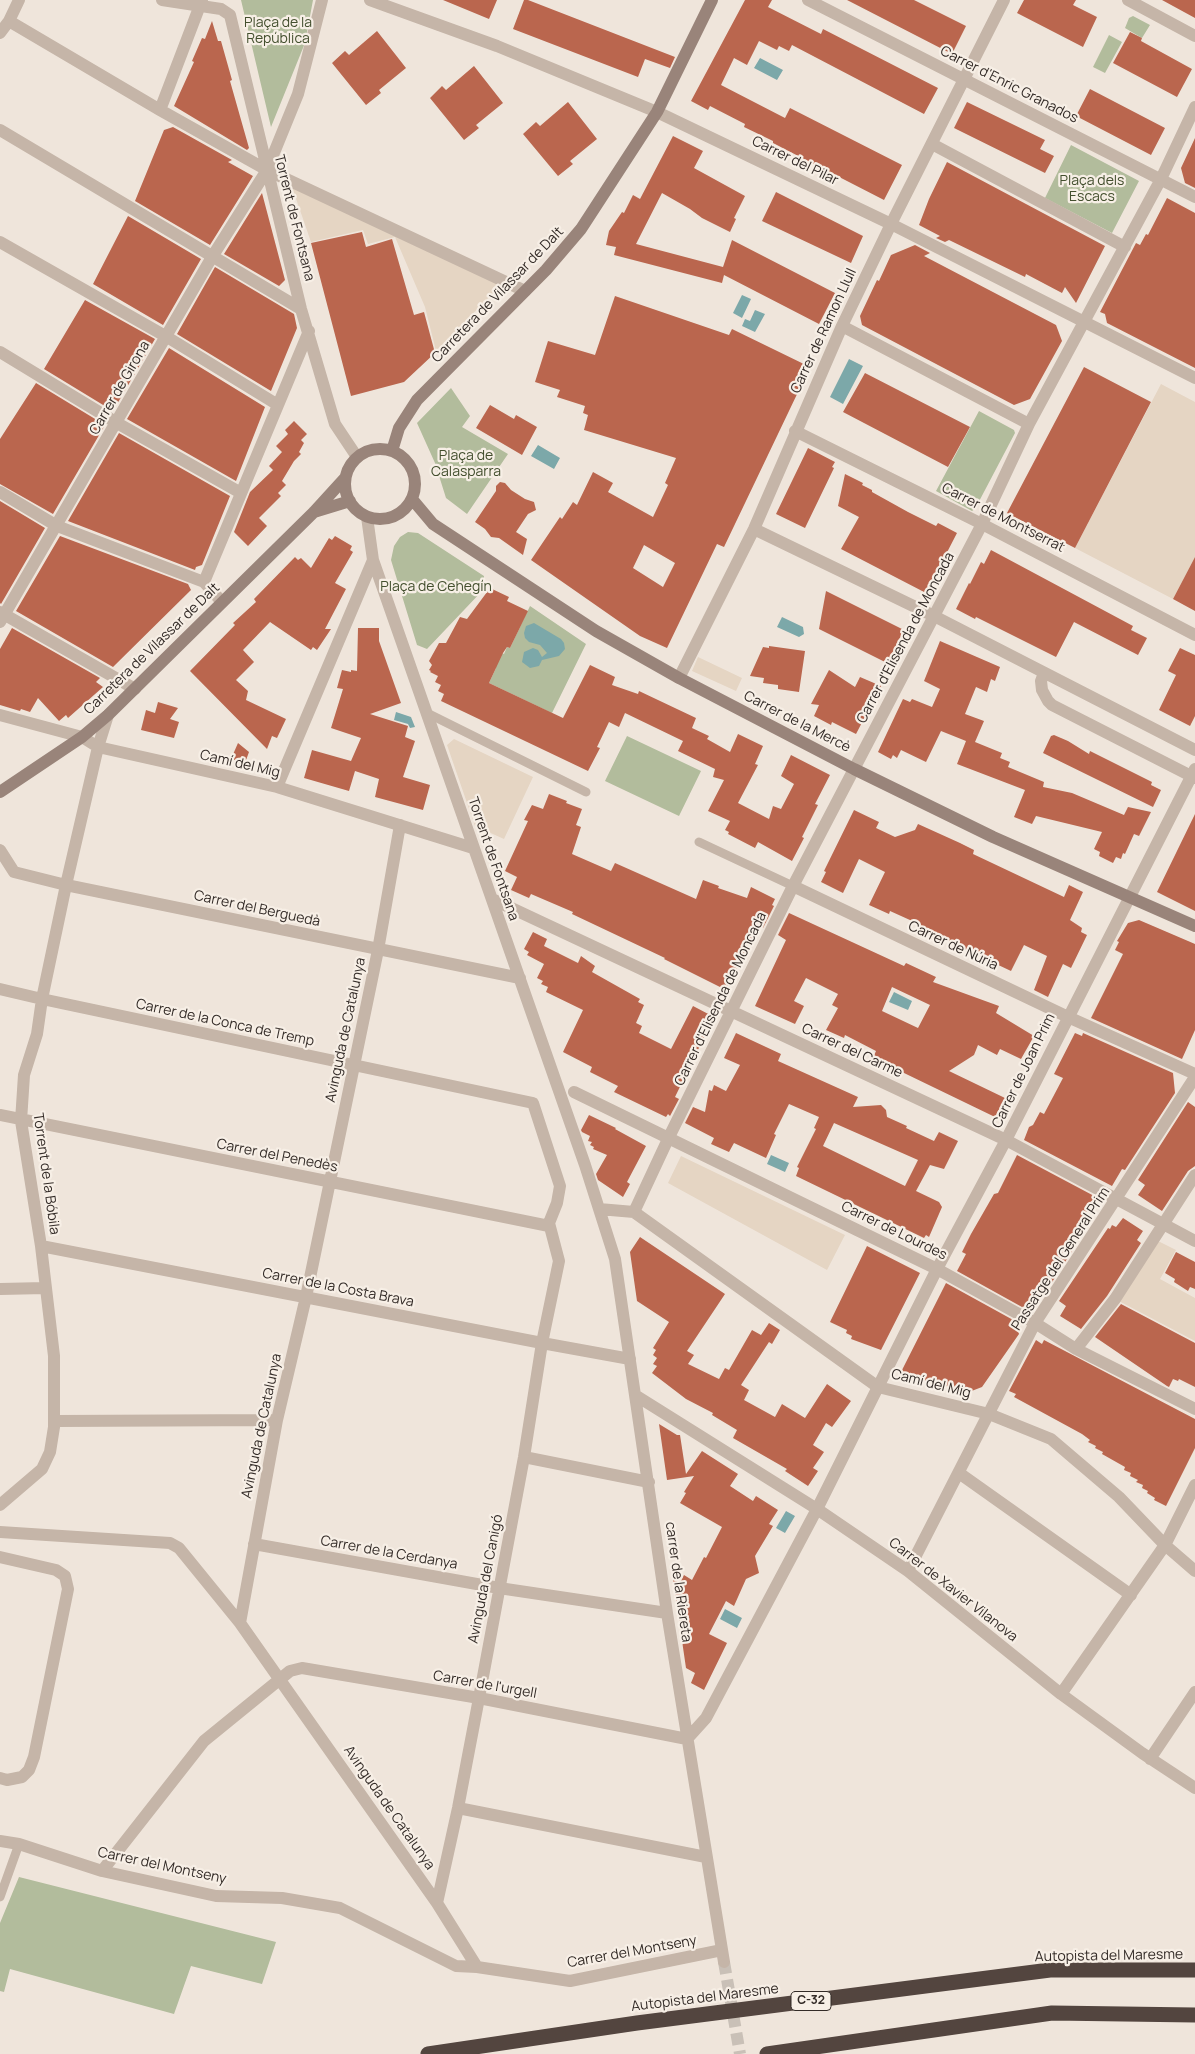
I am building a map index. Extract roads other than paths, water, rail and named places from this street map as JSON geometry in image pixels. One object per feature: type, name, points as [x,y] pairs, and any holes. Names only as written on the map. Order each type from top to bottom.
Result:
[{"type":"highway","name":"Autopista del Maresme","points":[[428,2054],[636,2023],[1050,1970],[1195,1970]]},
{"type":"highway","points":[[768,2054],[1052,2013],[1195,2015]]},
{"type":"street","points":[[0,33],[9,21],[19,0]]},
{"type":"street","points":[[160,110],[201,3],[162,0]]},
{"type":"street","name":"Carrer de Girona","points":[[1,616],[57,526],[212,257],[266,170],[298,94],[322,0]]},
{"type":"street","name":"Carrer del Pilar","points":[[370,0],[498,46],[657,112],[891,224],[1195,378]]},
{"type":"street","name":"Carretera de Vilassar de Dalt","points":[[392,451],[399,428],[417,400],[525,291],[581,230],[657,112],[712,0]]},
{"type":"street","name":"Carrer d'Enric Granados","points":[[808,0],[1195,197]]},
{"type":"street","name":"Carrer de Ramon Llull","points":[[679,678],[754,529],[842,326],[891,224],[1004,0]]},
{"type":"street","points":[[1128,0],[1195,36]]},
{"type":"street","name":"Torrent de Fontsana","points":[[201,3],[221,9],[230,15],[301,309],[309,331],[334,424],[358,457]]},
{"type":"street","points":[[9,21],[266,170],[525,291]]},
{"type":"street","name":"Carrer d'Elisenda de Moncada","points":[[634,1212],[668,1137],[793,886],[982,524],[1029,424],[1161,179],[1195,107]]},
{"type":"street","points":[[0,130],[301,309]]},
{"type":"street","points":[[932,144],[1125,247]]},
{"type":"street","points":[[0,242],[167,337],[278,405]]},
{"type":"street","points":[[842,326],[1029,424]]},
{"type":"street","points":[[204,582],[309,331]]},
{"type":"street","points":[[0,352],[117,423],[241,493]]},
{"type":"street","name":"Carrer de Montserrat","points":[[795,431],[982,524],[1195,635]]},
{"type":"street","points":[[379,447],[392,451],[403,457],[411,466],[415,482],[412,499],[401,513],[391,518],[367,517],[356,509],[350,501],[346,490],[345,478],[350,466],[358,457],[379,447]]},
{"type":"street","name":"Carretera de Vilassar de Dalt","points":[[0,792],[82,737],[108,715],[314,512],[345,478]]},
{"type":"street","points":[[0,492],[57,526],[204,582],[222,602]]},
{"type":"street","name":"Carrer de la Mercè","points":[[412,499],[433,524],[596,631],[679,678],[854,769],[993,837],[1195,926]]},
{"type":"street","name":"Carretera de Vilassar de Dalt","points":[[314,512],[350,501]]},
{"type":"street","name":"Torrent de Fontsana","points":[[367,517],[373,560],[520,978],[598,1209]]},
{"type":"street","points":[[754,529],[934,616],[1195,750]]},
{"type":"street","points":[[277,787],[373,560]]},
{"type":"street","points":[[1,616],[135,689]]},
{"type":"street","points":[[1044,673],[1041,681],[1042,690],[1052,705],[1194,774]]},
{"type":"street","name":"Camí del Mig","points":[[0,715],[82,737],[98,747],[277,787],[473,848]]},
{"type":"street","name":"Torrent de la Bóbila","points":[[0,1506],[42,1469],[50,1452],[54,1421],[54,1356],[44,1288],[41,1246],[22,1121],[24,1075],[37,1034],[42,999],[66,885],[98,747],[108,715]]},
{"type":"street","name":"Carrer de Joan Prim","points":[[687,1739],[706,1718],[817,1509],[937,1269],[1006,1140],[1129,896],[1194,774]]},
{"type":"street","name":"Avinguda de Catalunya","points":[[400,826],[378,950],[354,1066],[306,1297],[277,1420],[240,1623],[437,1902],[477,1967]]},
{"type":"street","name":"Carrer del Berguedà","points":[[0,850],[14,872],[66,885],[520,978]]},
{"type":"street","name":"Carrer de Núria","points":[[793,886],[1068,1017],[1195,1075]]},
{"type":"street","name":"Carrer del Carme","points":[[492,899],[1006,1140],[1195,1241]]},
{"type":"street","name":"Carrer de la Conca de Tremp","points":[[0,989],[533,1103],[560,1186],[557,1203],[550,1216],[549,1226]]},
{"type":"street","name":"Passatge del General Prim","points":[[908,1570],[1035,1323],[1195,1075]]},
{"type":"street","name":"Carrer de Lourdes","points":[[574,1092],[937,1269],[1035,1323],[1076,1350],[1195,1409]]},
{"type":"street","name":"Carrer del Penedès","points":[[0,1115],[22,1121],[549,1226]]},
{"type":"street","points":[[1076,1350],[1115,1299],[1195,1174]]},
{"type":"street","points":[[598,1209],[634,1212]]},
{"type":"street","name":"carrer de la Riereta","points":[[598,1209],[615,1259],[667,1613],[723,1956]]},
{"type":"street","name":"Camí del Mig","points":[[634,1212],[878,1387],[989,1414],[1050,1439],[1119,1497],[1165,1545],[1195,1571]]},
{"type":"street","name":"Avinguda del Canigó","points":[[437,1902],[458,1808],[479,1698],[498,1588],[524,1458],[542,1344],[559,1261],[549,1226]]},
{"type":"street","name":"Carrer de la Costa Brava","points":[[41,1246],[542,1344],[630,1359]]},
{"type":"street","points":[[0,1290],[44,1288]]},
{"type":"street","name":"Carrer de Xavier Vilanova","points":[[634,1395],[817,1509],[908,1570],[1061,1694],[1150,1759],[1195,1788]]},
{"type":"street","points":[[54,1421],[277,1420]]},
{"type":"street","points":[[524,1458],[649,1482]]},
{"type":"street","points":[[959,1473],[1131,1594]]},
{"type":"street","points":[[1061,1694],[1165,1545],[1195,1485]]},
{"type":"street","points":[[0,1532],[170,1543],[179,1548],[186,1556],[240,1623]]},
{"type":"street","name":"Carrer de la Cerdanya","points":[[254,1544],[498,1588],[667,1613]]},
{"type":"street","points":[[0,1557],[56,1570],[65,1576],[68,1589],[34,1757],[29,1770],[22,1777],[15,1779],[0,1778]]},
{"type":"street","name":"Carrer de l'urgell","points":[[102,1871],[204,1741],[290,1671],[302,1668],[479,1698],[687,1739]]},
{"type":"street","points":[[1150,1759],[1195,1692]]},
{"type":"street","points":[[458,1808],[706,1857]]},
{"type":"street","name":"Carrer del Montseny","points":[[0,1841],[19,1844],[102,1871],[216,1896],[282,1898],[340,1908],[456,1966],[477,1967],[570,1980],[723,1956]]},
{"type":"lane","points":[[427,713],[586,792]]},
{"type":"lane","name":"Carrer de Núria","points":[[699,842],[793,886]]},
{"type":"lane","points":[[0,1897],[19,1844]]},
{"type":"water","points":[[760,58],[783,70],[777,80],[754,68]]},
{"type":"water","points":[[742,295],[751,299],[742,318],[733,313]]},
{"type":"water","points":[[755,310],[765,314],[755,332],[742,326],[745,319],[750,321]]},
{"type":"water","points":[[849,359],[863,366],[843,404],[830,397]]},
{"type":"water","points":[[538,445],[560,458],[554,469],[531,456]]},
{"type":"water","points":[[782,617],[803,627],[804,634],[799,637],[777,627]]},
{"type":"water","points":[[534,623],[561,639],[565,649],[559,656],[542,660],[539,666],[530,668],[522,662],[524,652],[533,648],[538,650],[542,657],[547,653],[540,645],[529,642],[525,638],[526,626]]},
{"type":"water","points":[[396,712],[411,717],[415,727],[410,728],[408,724],[394,720]]},
{"type":"water","points":[[894,992],[912,1001],[908,1010],[889,1002]]},
{"type":"water","points":[[771,1155],[789,1163],[785,1172],[767,1164]]},
{"type":"water","points":[[786,1511],[795,1516],[785,1533],[776,1528]]},
{"type":"water","points":[[725,1609],[742,1618],[737,1628],[720,1619]]},
{"type":"tunnel","points":[[724,1962],[740,2054]]},
{"type":"park label","name":"Plaça de la República","points":[[278,32]]},
{"type":"park label","name":"Plaça dels Escacs","points":[[1092,190]]},
{"type":"park label","name":"Plaça de Calasparra","points":[[466,464]]},
{"type":"park label","name":"Plaça de Cehegín","points":[[436,587]]}]
